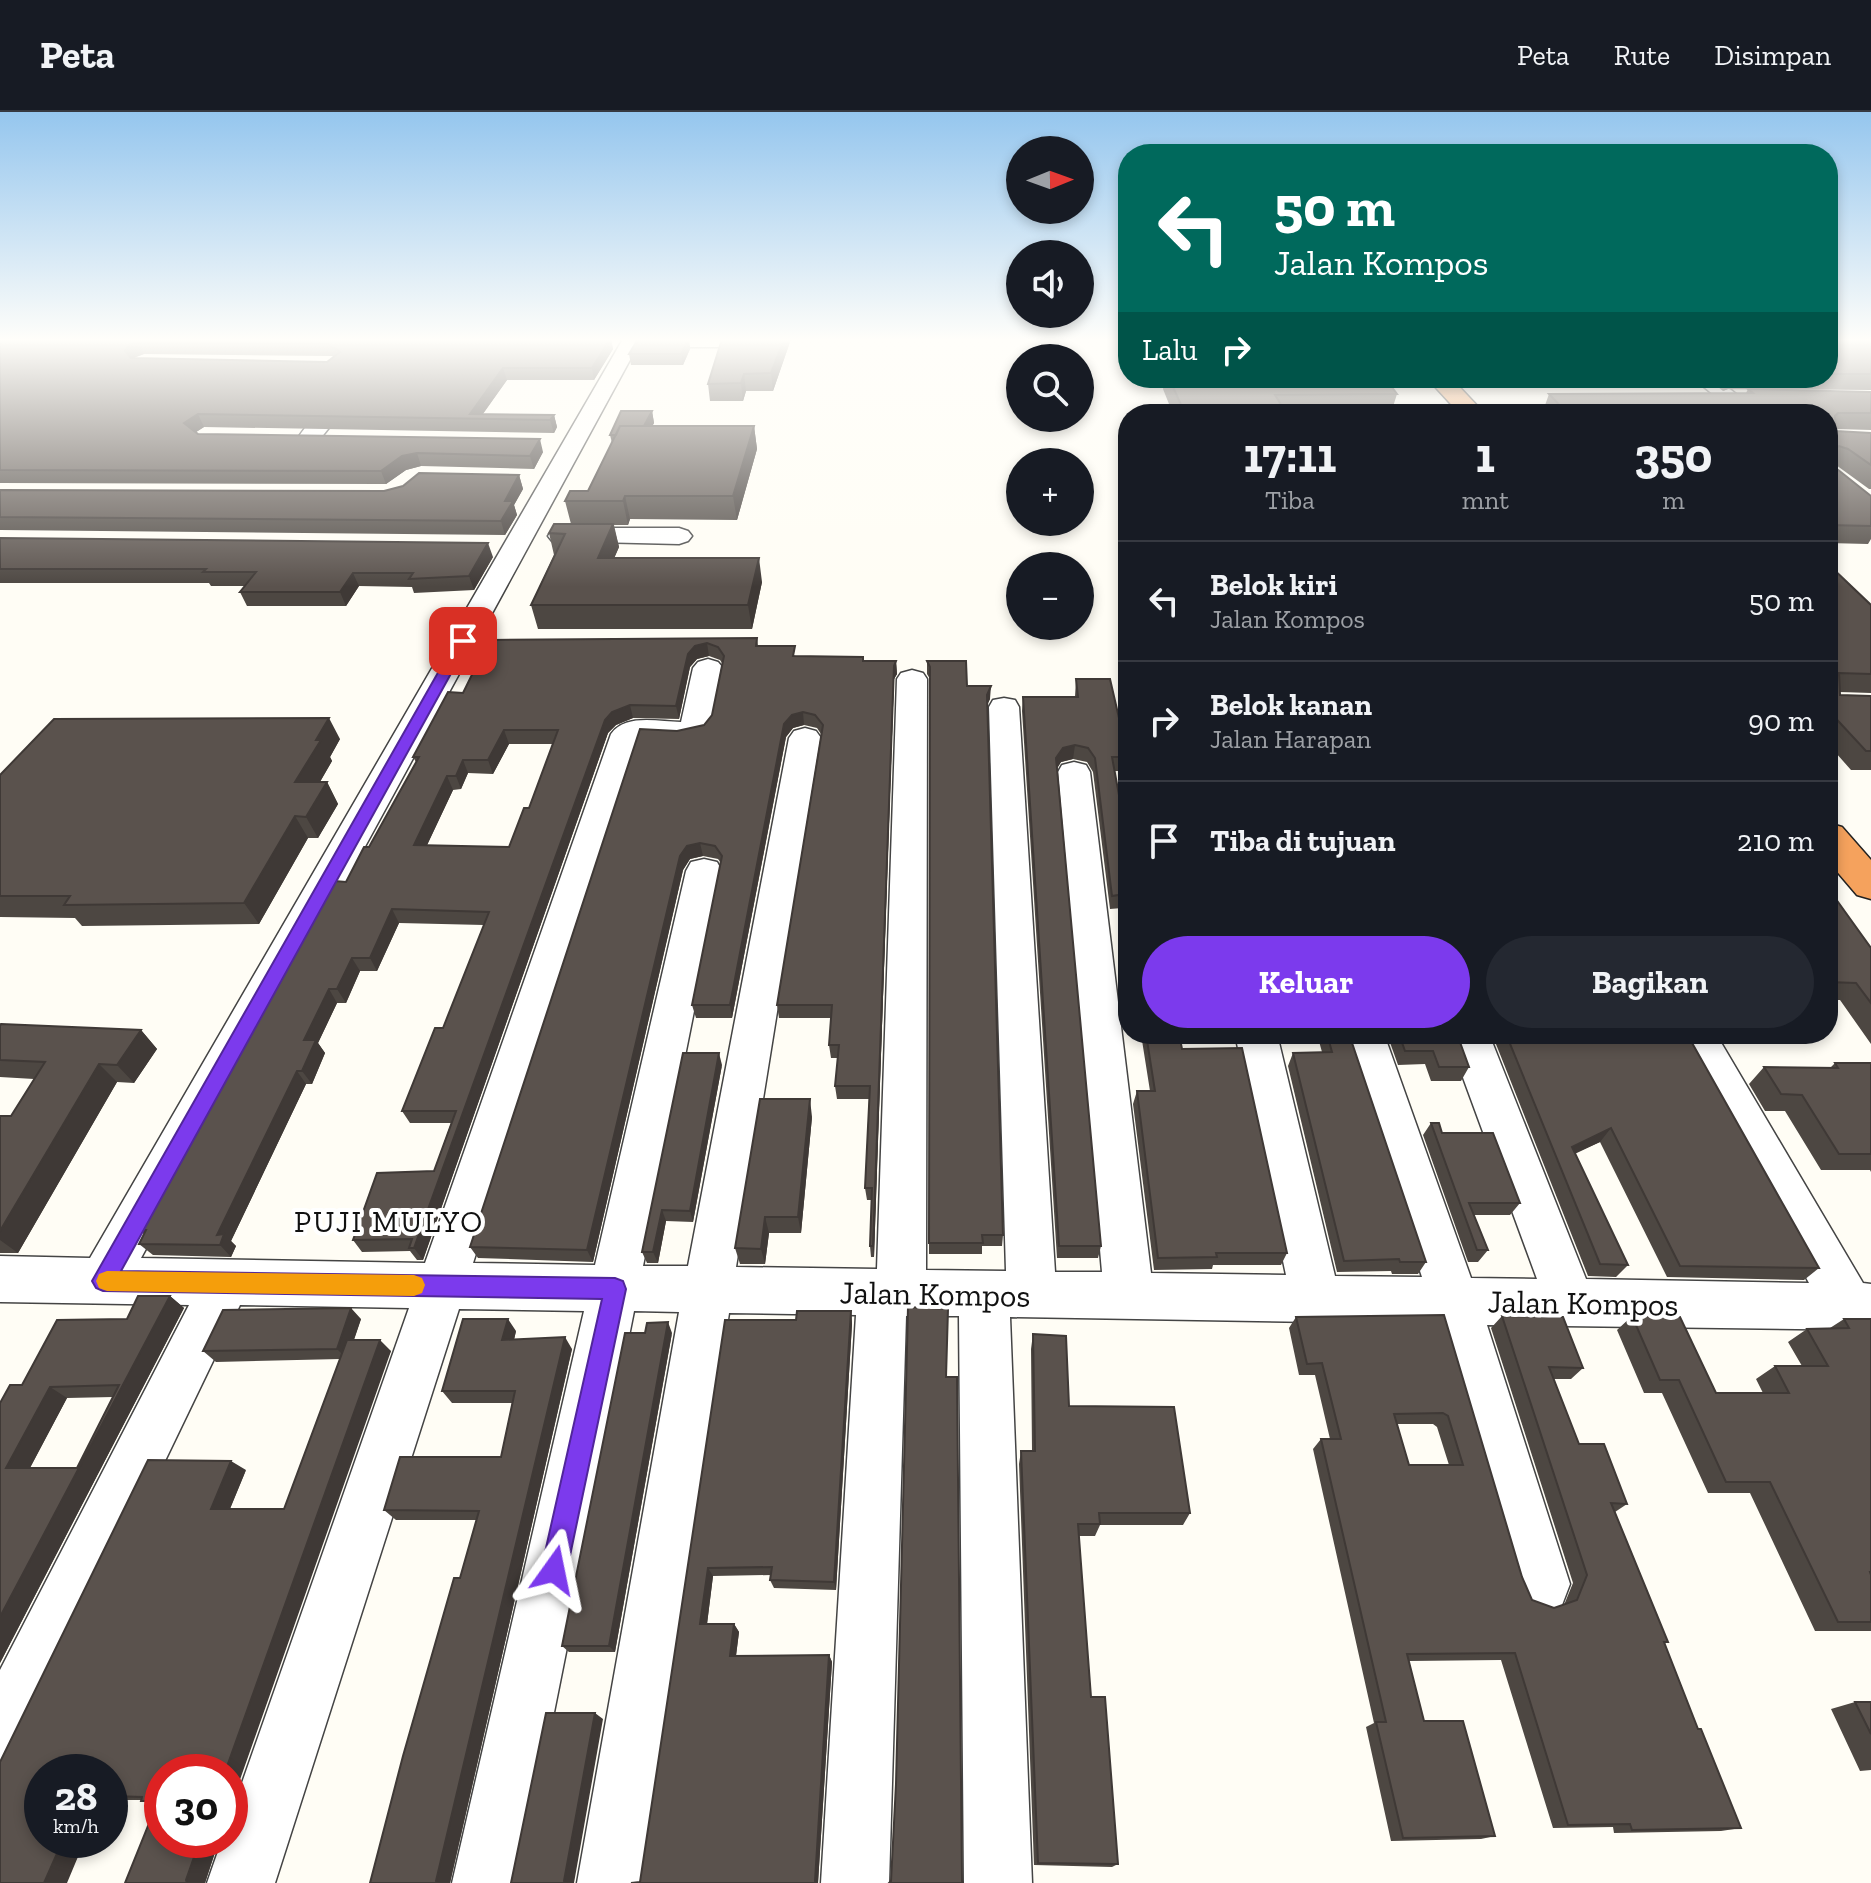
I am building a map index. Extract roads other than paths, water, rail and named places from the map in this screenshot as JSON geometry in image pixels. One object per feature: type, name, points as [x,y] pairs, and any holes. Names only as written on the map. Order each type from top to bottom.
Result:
[{"type":"highway","points":[[1838,815],[1871,852]]},
{"type":"highway","points":[[1838,847],[1871,885]]},
{"type":"street","points":[[308,439],[323,422]]},
{"type":"street","points":[[103,1281],[477,641],[508,543],[571,422]]},
{"type":"street","points":[[279,438],[340,439]]},
{"type":"street","points":[[508,543],[679,536]]},
{"type":"street","points":[[241,1883],[627,734],[630,730],[686,731],[695,728],[708,668]]},
{"type":"street","points":[[855,1883],[891,1293],[912,679]]},
{"type":"street","points":[[998,1883],[1008,1294],[1004,707]]},
{"type":"street","points":[[611,1883],[708,1290],[805,738]]},
{"type":"street","points":[[1074,772],[1129,1296]]},
{"type":"street","points":[[486,1883],[704,871]]},
{"type":"street","points":[[1258,1044],[1316,1299]]},
{"type":"street","points":[[1366,1044],[1455,1301],[1541,1584]]},
{"type":"street","points":[[1472,1044],[1571,1303]]},
{"type":"street","points":[[1701,1044],[1860,1307]]},
{"type":"street","name":"Jalan Kompos","points":[[0,1279],[1860,1307]]},
{"type":"street","points":[[0,1736],[226,1283]]},
{"type":"district","name":"PUJI MULYO","points":[[389,1222]]}]
